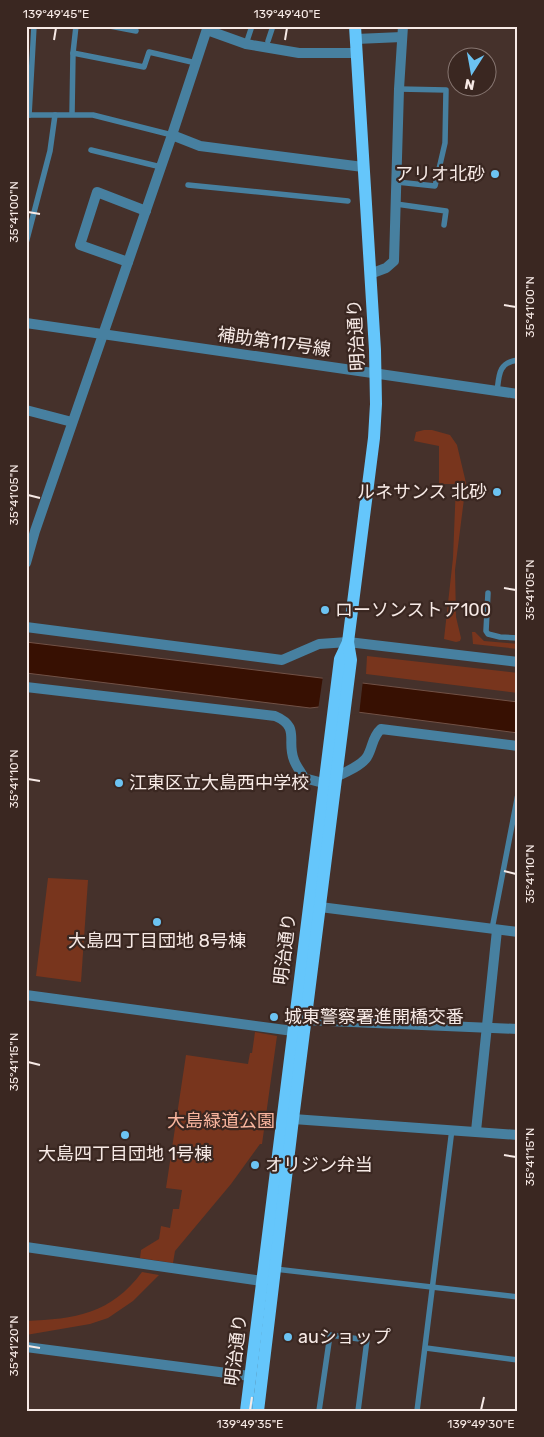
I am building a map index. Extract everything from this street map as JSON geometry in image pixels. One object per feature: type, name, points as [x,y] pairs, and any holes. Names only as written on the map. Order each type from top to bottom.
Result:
[{"type":"main road","name":"明治通り","points":[[246,1411],[323,783],[333,754],[374,438],[376,374],[355,32]]},
{"type":"main road","name":"明治通り","points":[[258,1411],[336,776],[333,754]]},
{"type":"street","points":[[26,563],[35,531],[172,135],[207,28],[246,44],[299,53],[356,53]]},
{"type":"street","points":[[355,32],[402,32],[394,261],[386,268],[370,274]]},
{"type":"street","points":[[172,135],[200,146],[363,167]]},
{"type":"street","points":[[128,262],[80,245],[97,192],[146,211]]},
{"type":"street","name":"補助第117号線","points":[[26,323],[518,394]]},
{"type":"street","points":[[26,410],[72,422]]},
{"type":"street","points":[[26,627],[282,660],[319,644],[348,642],[518,662]]},
{"type":"street","points":[[26,687],[275,716],[283,719],[291,729],[293,760],[304,778],[323,783],[363,762],[368,756],[376,734],[381,729],[518,746]]},
{"type":"street","points":[[320,907],[518,932]]},
{"type":"street","points":[[476,1131],[495,929]]},
{"type":"street","points":[[26,996],[293,1031],[306,1020],[518,1029]]},
{"type":"street","points":[[293,1119],[518,1134]]},
{"type":"street","points":[[26,1246],[262,1281],[275,1270]]},
{"type":"street","points":[[26,1348],[250,1376]]},
{"type":"lane","points":[[34,26],[28,115],[93,115],[172,135]]},
{"type":"lane","points":[[72,114],[73,53],[76,26]]},
{"type":"lane","points":[[110,26],[136,31]]},
{"type":"lane","points":[[246,44],[252,26]]},
{"type":"lane","points":[[268,41],[274,26]]},
{"type":"lane","points":[[73,53],[144,68],[150,52],[196,63]]},
{"type":"lane","points":[[397,182],[435,186],[446,143],[446,90],[399,89]]},
{"type":"lane","points":[[26,243],[50,151],[55,115]]},
{"type":"lane","points":[[91,150],[161,167]]},
{"type":"lane","points":[[188,185],[348,201]]},
{"type":"lane","points":[[396,204],[446,211],[444,225]]},
{"type":"lane","points":[[497,392],[499,373],[502,368],[510,361],[518,360]]},
{"type":"lane","points":[[488,592],[486,625],[488,634],[518,638]]},
{"type":"lane","points":[[495,929],[518,794]]},
{"type":"lane","points":[[417,1411],[452,1129]]},
{"type":"lane","points":[[275,1270],[433,1286],[518,1297]]},
{"type":"lane","points":[[319,1411],[330,1335],[367,1340],[358,1411]]},
{"type":"lane","points":[[426,1348],[518,1360]]},
{"type":"green space","points":[[432,430],[450,435],[457,445],[466,483],[455,570],[456,617],[461,638],[460,641],[456,642],[444,639],[453,558],[456,484],[439,484],[439,446],[414,441],[416,432]]},
{"type":"green space","points":[[472,632],[475,632],[484,641],[518,644],[518,649],[473,644]]},
{"type":"green space","points":[[367,656],[518,673],[518,693],[366,674]]},
{"type":"green space","points":[[48,878],[88,880],[81,982],[36,976]]},
{"type":"green space","name":"大島緑道公園","points":[[255,1032],[277,1036],[262,1144],[260,1144],[231,1184],[175,1251],[173,1263],[140,1258],[141,1250],[159,1239],[161,1226],[170,1228],[173,1209],[179,1209],[182,1190],[166,1188],[186,1055],[248,1064],[250,1053],[252,1053]]},
{"type":"green space","points":[[142,1272],[159,1275],[133,1301],[108,1318],[90,1324],[26,1335],[26,1321],[76,1316],[91,1312],[118,1297]]},
{"type":"shaded area","points":[[26,642],[518,702],[518,733],[319,707],[310,708],[26,673]]},
{"type":"pier","points":[[323,676],[363,680],[359,715],[318,710]]},
{"type":"place","name":"アリオ北砂","points":[[495,174]]},
{"type":"place","name":"ルネサンス 北砂","points":[[497,492]]},
{"type":"place","name":"ローソンストア100","points":[[325,610]]},
{"type":"place","name":"江東区立大島西中学校","points":[[119,783]]},
{"type":"place","name":"大島四丁目団地 8号棟","points":[[157,922]]},
{"type":"place","name":"城東警察署進開橋交番","points":[[274,1017]]},
{"type":"place","name":"大島四丁目団地 1号棟","points":[[125,1135]]},
{"type":"place","name":"オリジン弁当","points":[[255,1165]]},
{"type":"place","name":"auショップ","points":[[288,1337]]}]
